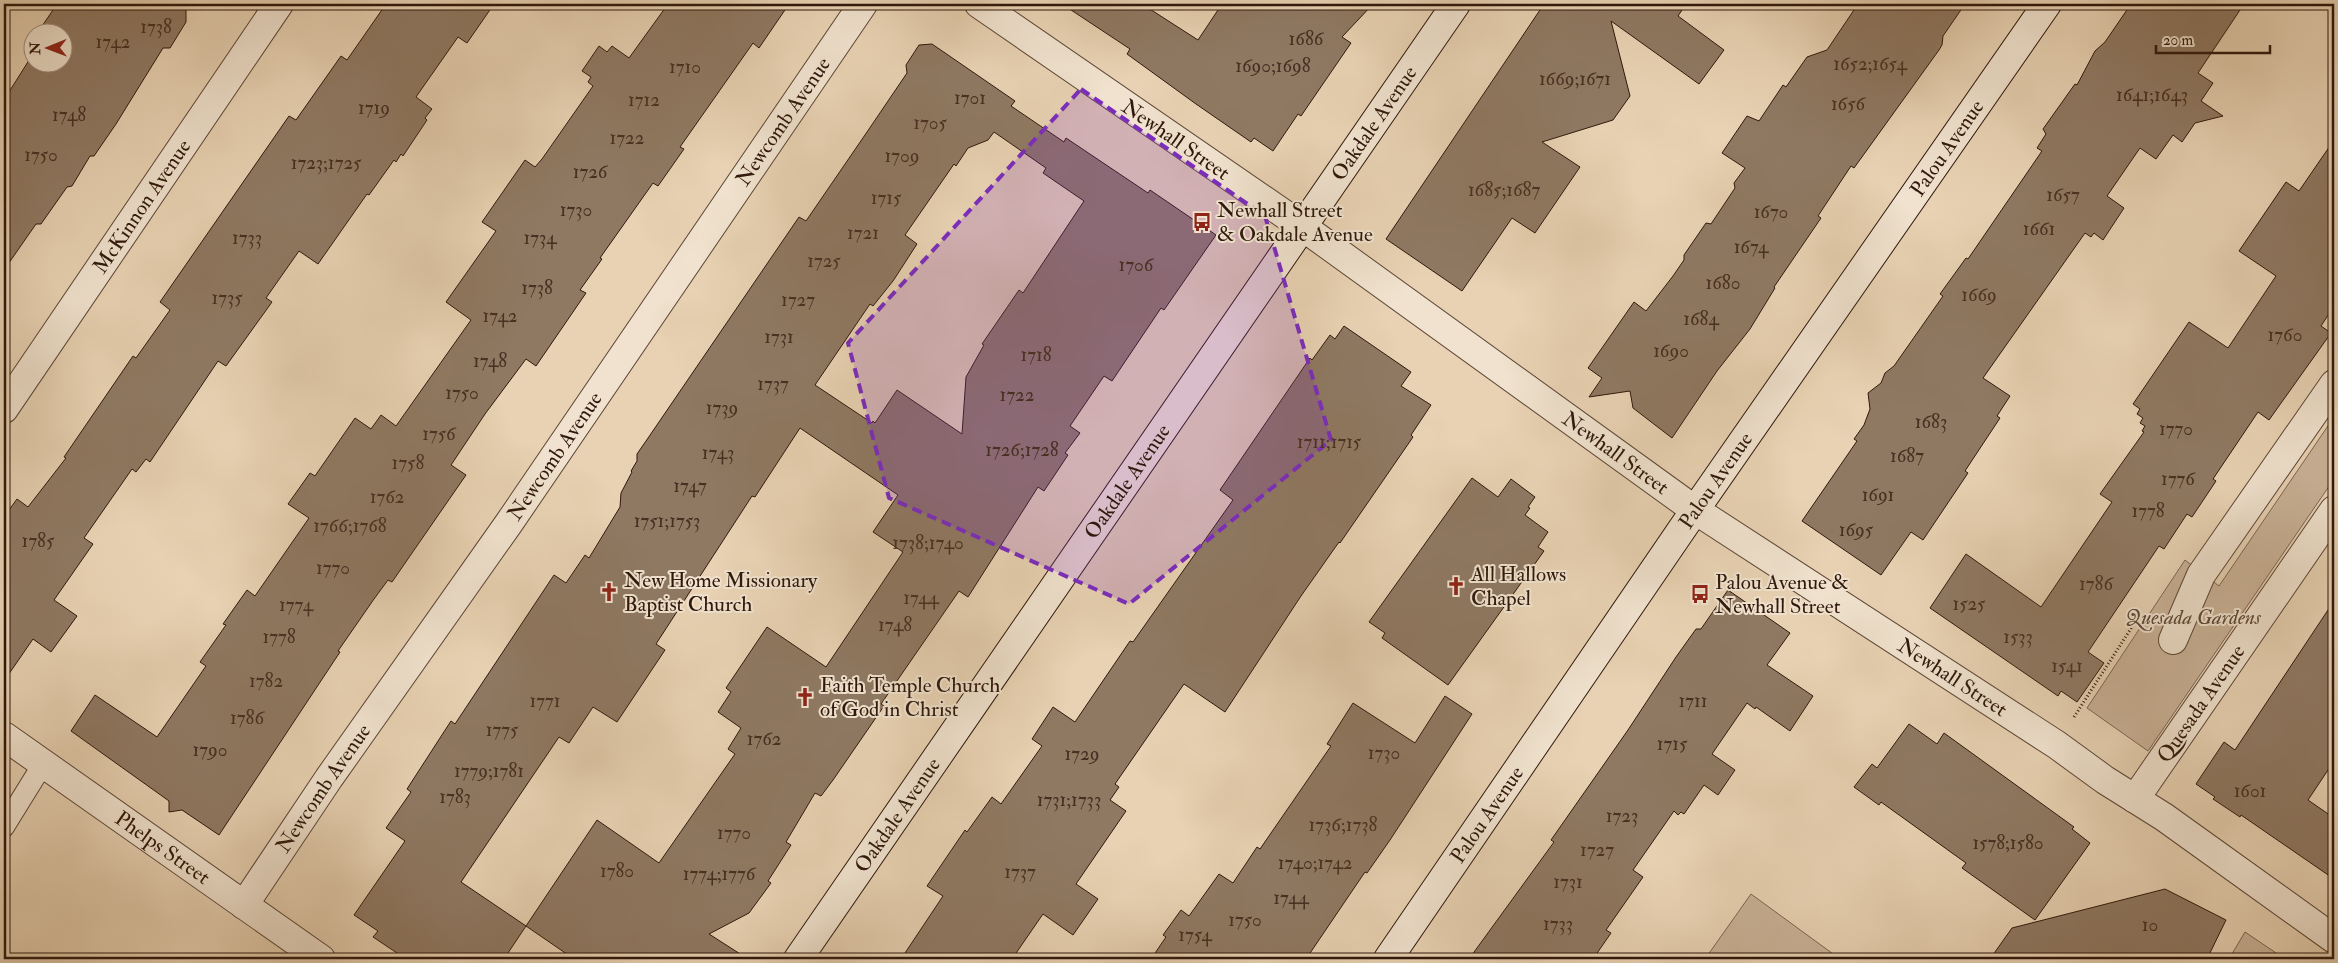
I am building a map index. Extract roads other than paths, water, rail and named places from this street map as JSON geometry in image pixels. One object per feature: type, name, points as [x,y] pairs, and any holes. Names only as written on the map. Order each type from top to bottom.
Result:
[{"type":"street","name":"McKinnon Avenue","points":[[4,409],[279,4]]},
{"type":"street","name":"Newcomb Avenue","points":[[244,905],[329,778],[515,514],[864,4]]},
{"type":"street","name":"Newhall Street","points":[[979,4],[1303,227],[1695,510],[2057,745],[2164,817],[2334,939]]},
{"type":"street","name":"Oakdale Avenue","points":[[798,959],[1456,4]]},
{"type":"street","name":"Palou Avenue","points":[[1388,959],[1695,510],[2047,4]]},
{"type":"street","points":[[2172,640],[2200,575],[2334,384]]},
{"type":"street","name":"Quesada Avenue","points":[[2135,799],[2334,510]]},
{"type":"street","name":"Phelps Street","points":[[4,736],[321,959]]},
{"type":"lane","points":[[4,827],[43,764]]},
{"type":"place","name":"Newhall Street & Oakdale Avenue","points":[[1202,222]]},
{"type":"place","name":"All Hallows Chapel","points":[[1456,586]]},
{"type":"place","name":"New Home Missionary Baptist Church","points":[[609,592]]},
{"type":"place","name":"Palou Avenue & Newhall Street","points":[[1700,594]]},
{"type":"place","name":"Faith Temple Church of God in Christ","points":[[805,697]]},
{"type":"park label","name":"Quesada Gardens","points":[[2193,617]]}]
